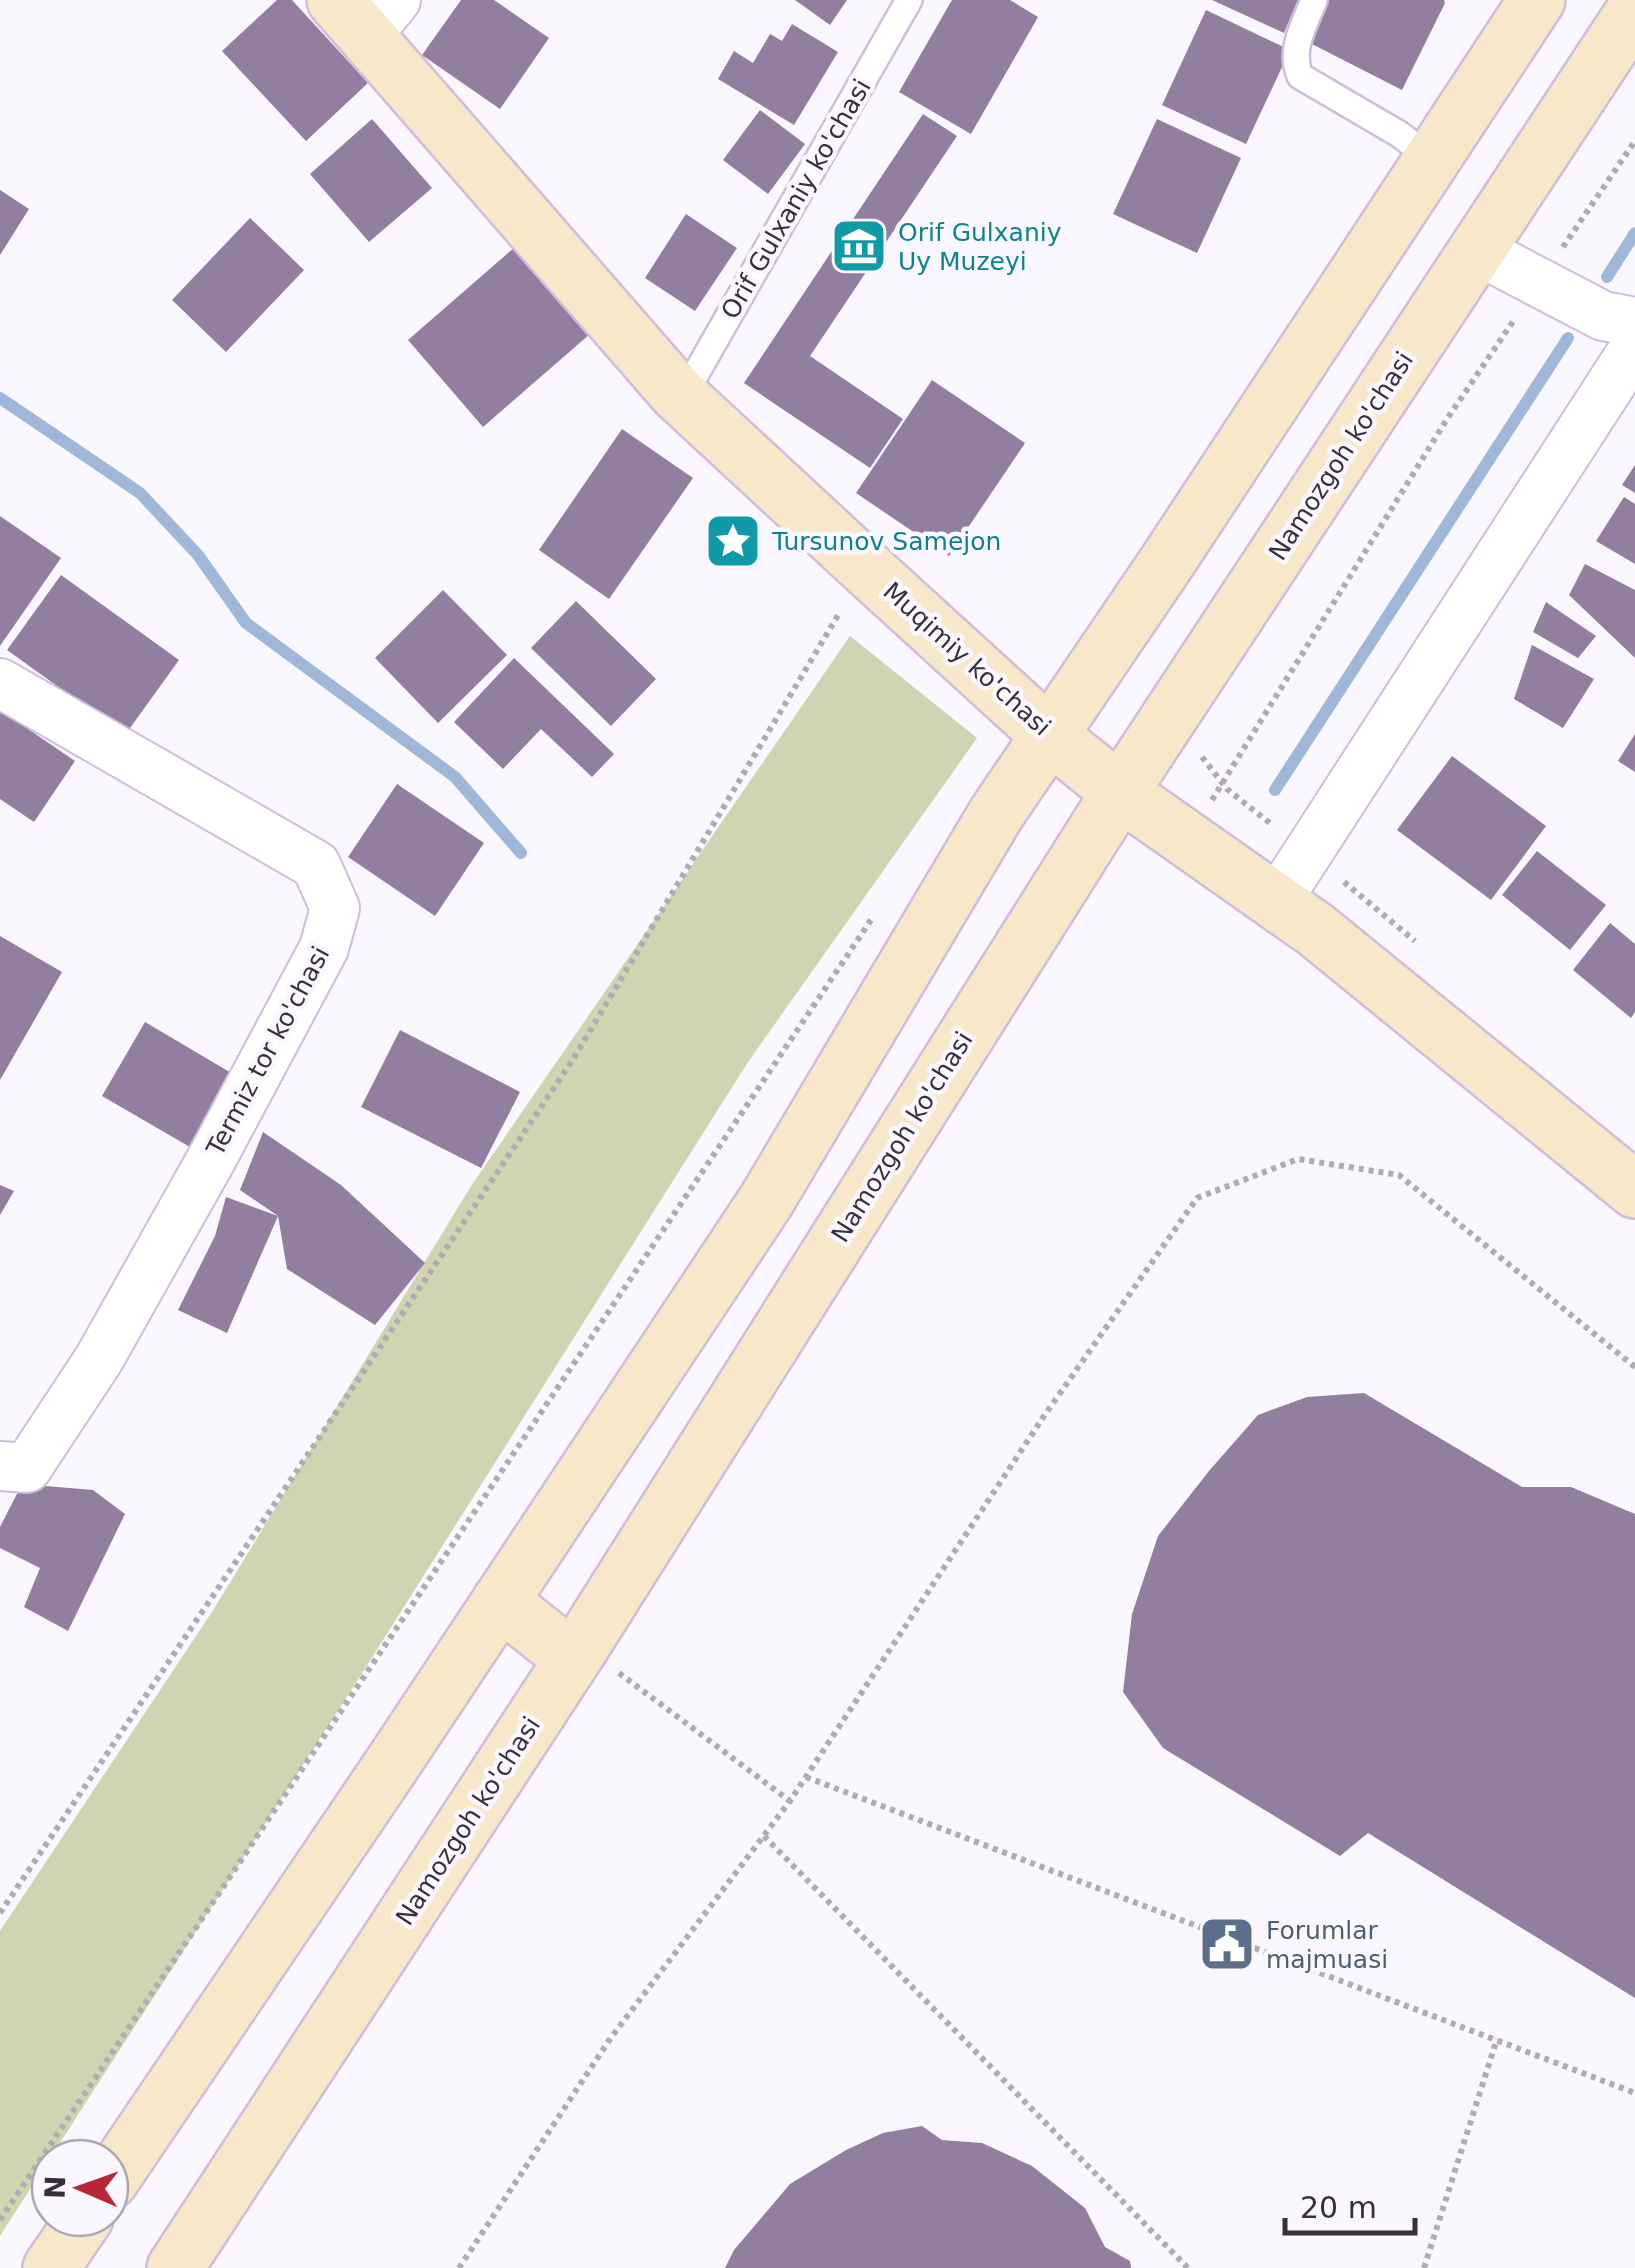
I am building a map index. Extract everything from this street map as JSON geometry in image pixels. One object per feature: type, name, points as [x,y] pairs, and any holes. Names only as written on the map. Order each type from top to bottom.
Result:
[{"type":"main road","points":[[130,2152],[394,1764],[766,1201],[996,814],[1537,0]]},
{"type":"main road","name":"Namozgoh ko'chasi","points":[[175,2268],[578,1652],[1120,792],[1635,10]]},
{"type":"main road","name":"Muqimiy ko'chasi","points":[[366,12],[677,394],[1050,735],[1120,792],[1316,930],[1635,1190]]},
{"type":"main road","points":[[500,1601],[578,1652]]},
{"type":"main road","points":[[51,2268],[71,2238]]},
{"type":"street","points":[[1276,902],[1308,853],[1611,321],[1477,250]]},
{"type":"street","name":"Termiz tor ko'chasi","points":[[0,683],[316,865],[335,908],[324,948],[99,1359],[28,1468],[0,1466]]},
{"type":"lane","name":"Orif Gulxaniy ko'chasi","points":[[677,394],[694,376],[909,0]]},
{"type":"lane","points":[[1314,0],[1297,44],[1294,62],[1300,76],[1399,134],[1432,159]]},
{"type":"path","points":[[1188,840],[1447,419]]},
{"type":"path","points":[[0,1912],[572,1061],[866,568]]},
{"type":"path","points":[[1171,714],[1222,783],[1415,942]]},
{"type":"path","points":[[0,2220],[832,978]]},
{"type":"path","points":[[459,2268],[610,2040],[790,1801],[1044,1416],[1197,1198],[1298,1159],[1400,1175],[1635,1367]]},
{"type":"path","points":[[578,1652],[790,1801]]},
{"type":"path","points":[[806,1777],[1635,2093]]},
{"type":"path","points":[[764,1836],[1188,2268]]},
{"type":"path","points":[[1424,2268],[1497,2040]]},
{"type":"green space","points":[[850,636],[977,738],[748,1062],[63,2138],[30,2138],[30,2189],[0,2236],[0,1931],[212,1612],[471,1186]]},
{"type":"building","points":[[277,0],[292,0],[368,83],[306,141],[222,51]]},
{"type":"building","points":[[461,0],[494,0],[549,38],[500,109],[422,55]]},
{"type":"building","points":[[795,0],[847,0],[830,25]]},
{"type":"building","points":[[952,0],[1010,0],[1038,17],[971,134],[899,92]]},
{"type":"building","points":[[1212,0],[1298,0],[1284,33]]},
{"type":"building","points":[[1329,0],[1445,3],[1402,90],[1308,42]]},
{"type":"building","points":[[1206,10],[1290,50],[1246,144],[1162,105]]},
{"type":"building","points":[[792,24],[838,52],[794,125],[718,79],[734,51],[753,63],[770,34],[782,41]]},
{"type":"building","points":[[760,110],[805,144],[768,194],[723,160]]},
{"type":"building","name":"Orif Gulxaniy Uy Muzeyi","points":[[923,114],[957,136],[810,356],[903,419],[870,468],[744,383]]},
{"type":"building","points":[[372,119],[432,188],[369,242],[310,174]]},
{"type":"building","points":[[1157,119],[1241,158],[1197,253],[1113,214]]},
{"type":"building","points":[[0,190],[29,209],[0,255]]},
{"type":"building","points":[[686,214],[737,248],[695,311],[645,278]]},
{"type":"building","points":[[250,218],[304,270],[226,352],[172,300]]},
{"type":"building","points":[[515,247],[590,334],[483,427],[408,340]]},
{"type":"building","points":[[932,380],[1025,443],[949,556],[856,493]]},
{"type":"building","points":[[622,429],[693,478],[609,599],[539,550]]},
{"type":"building","points":[[1635,465],[1635,493],[1622,485]]},
{"type":"building","points":[[1624,497],[1635,504],[1635,564],[1596,541]]},
{"type":"building","points":[[0,516],[61,558],[0,646]]},
{"type":"building","points":[[1585,564],[1635,590],[1635,658],[1569,595]]},
{"type":"building","points":[[61,575],[179,660],[125,735],[7,650]]},
{"type":"building","points":[[443,590],[507,655],[438,723],[375,658]]},
{"type":"building","points":[[576,601],[656,679],[611,726],[531,648]]},
{"type":"building","points":[[1546,602],[1596,636],[1578,658],[1533,632]]},
{"type":"building","points":[[1532,645],[1594,679],[1563,728],[1514,699]]},
{"type":"building","points":[[514,658],[614,754],[592,777],[541,729],[503,769],[454,722]]},
{"type":"building","points":[[0,710],[75,761],[34,822],[0,799]]},
{"type":"building","points":[[1635,734],[1635,772],[1618,761]]},
{"type":"building","points":[[1452,756],[1546,826],[1491,900],[1397,830]]},
{"type":"building","points":[[397,784],[484,843],[435,916],[348,857]]},
{"type":"building","points":[[1537,851],[1606,905],[1570,950],[1502,895]]},
{"type":"building","points":[[1610,923],[1635,944],[1635,1012],[1631,1018],[1573,970]]},
{"type":"building","points":[[0,936],[62,972],[0,1080]]},
{"type":"building","points":[[145,1022],[233,1074],[190,1147],[102,1096]]},
{"type":"building","points":[[400,1030],[520,1092],[481,1168],[361,1107]]},
{"type":"building","points":[[263,1132],[341,1185],[425,1263],[375,1325],[287,1269],[278,1216],[240,1190]]},
{"type":"building","points":[[0,1185],[14,1191],[0,1215]]},
{"type":"building","points":[[226,1197],[278,1216],[227,1333],[178,1310],[215,1236]]},
{"type":"building","points":[[1364,1393],[1522,1487],[1571,1487],[1635,1514],[1635,1998],[1368,1833],[1340,1856],[1163,1748],[1123,1692],[1132,1614],[1158,1536],[1209,1471],[1258,1415],[1307,1397]]},
{"type":"building","points":[[22,1484],[93,1490],[125,1514],[68,1631],[24,1607],[40,1568],[0,1548],[0,1527]]},
{"type":"building","points":[[922,2126],[942,2140],[982,2143],[1032,2166],[1085,2208],[1105,2247],[1130,2261],[1131,2268],[725,2268],[734,2250],[790,2184],[883,2133]]},
{"type":"waterway","points":[[1607,277],[1635,233]]},
{"type":"waterway","points":[[1275,790],[1568,338]]},
{"type":"waterway","points":[[0,398],[140,493],[198,555],[246,623],[455,777],[521,853]]},
{"type":"place","name":"Orif Gulxaniy Uy Muzeyi","points":[[859,246]]},
{"type":"place","name":"Tursunov Samejon","points":[[733,541]]},
{"type":"place","name":"Forumlar majmuasi","points":[[1227,1944]]}]
